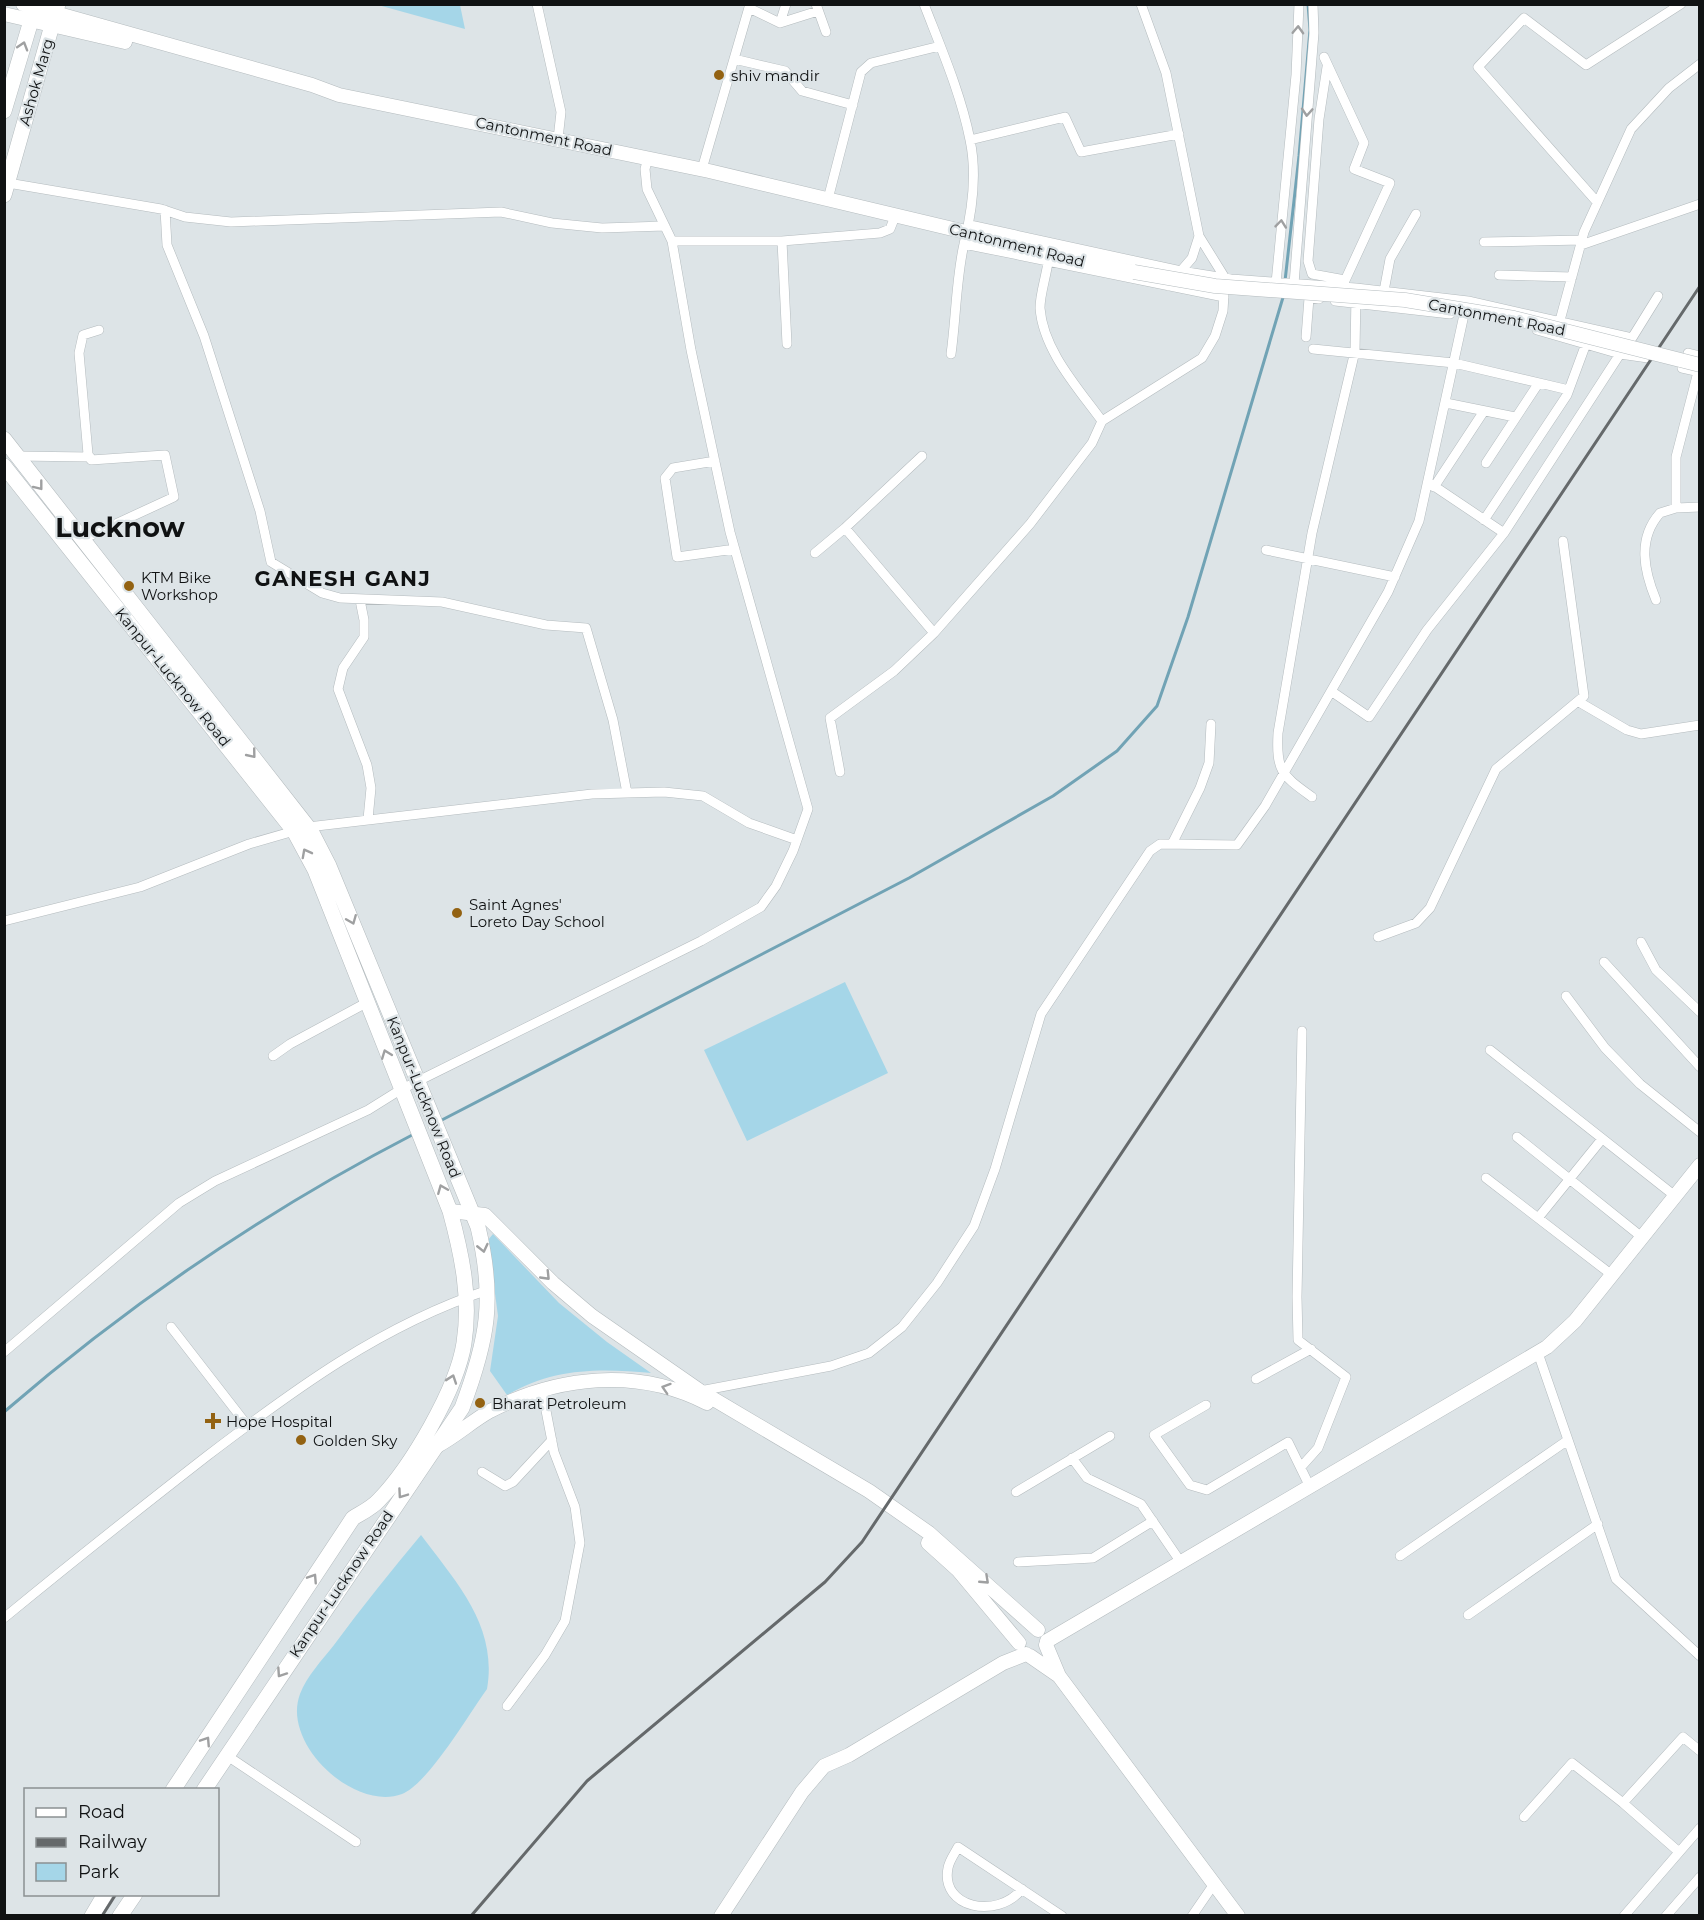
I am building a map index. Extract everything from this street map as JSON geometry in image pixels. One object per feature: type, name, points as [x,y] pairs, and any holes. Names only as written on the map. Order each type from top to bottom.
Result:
[{"type":"main road","name":"Ashok Marg","points":[[4,111],[31,10]]},
{"type":"main road","name":"Ashok Marg","points":[[6,189],[55,14]]},
{"type":"main road","name":"Kanpur-Lucknow Road","points":[[4,439],[10,461],[330,866],[478,1227],[486,1261],[488,1290],[486,1334],[477,1368],[462,1408],[205,1788]]},
{"type":"main road","name":"Kanpur-Lucknow Road","points":[[10,461],[81,540],[216,720]]},
{"type":"main road","name":"Kanpur-Lucknow Road","points":[[174,1788],[352,1518],[379,1501],[429,1432],[446,1395],[464,1345],[466,1298],[462,1254],[450,1211],[366,1003],[301,829]]},
{"type":"main road","points":[[368,1508],[384,1521]]},
{"type":"main road","points":[[92,1916],[104,1896]]},
{"type":"main road","points":[[120,1916],[134,1896]]},
{"type":"street","points":[[537,4],[561,112],[558,139]]},
{"type":"street","points":[[780,23],[786,4]]},
{"type":"street","points":[[924,4],[970,141],[972,186],[951,354]]},
{"type":"street","points":[[840,772],[830,718],[894,671],[934,633],[1030,524],[1092,443],[1102,422],[1202,358],[1215,336],[1224,297],[1225,278],[1199,236],[1166,74],[1141,4]]},
{"type":"street","points":[[1276,282],[1296,75],[1299,4]]},
{"type":"street","points":[[1294,284],[1314,33],[1313,4]]},
{"type":"street","points":[[1597,202],[1478,67],[1524,18],[1586,65],[1681,4]]},
{"type":"street","points":[[702,170],[749,6],[780,23]]},
{"type":"street","points":[[780,23],[817,8],[826,32]]},
{"type":"street","name":"Cantonment Road","points":[[4,14],[31,10],[55,14],[78,29],[322,94],[339,95],[648,158],[896,214],[967,234],[1134,272],[1215,286],[1405,300],[1492,314],[1579,333],[1699,370]]},
{"type":"street","points":[[828,199],[861,72],[871,63],[940,46]]},
{"type":"street","points":[[734,59],[785,71],[802,91],[853,105]]},
{"type":"street","points":[[1344,284],[1390,183],[1354,169],[1364,143],[1326,62],[1318,119],[1308,261],[1312,274],[1356,288],[1467,301],[1632,338],[1658,296]]},
{"type":"street","points":[[1556,336],[1581,242],[1631,129],[1669,88],[1700,64]]},
{"type":"street","points":[[970,141],[1065,117],[1081,153],[1179,134]]},
{"type":"street","points":[[4,1352],[178,1203],[215,1181],[368,1110],[400,1090],[701,941],[761,907],[776,886],[808,809],[735,549],[691,350],[672,241],[647,189],[645,169],[648,158]]},
{"type":"street","points":[[6,189],[165,210],[185,217],[231,222],[501,212],[552,224],[602,228],[665,226]]},
{"type":"street","points":[[1484,242],[1581,242],[1700,204]]},
{"type":"street","points":[[165,210],[167,245],[204,336],[261,511],[271,562],[322,593],[360,600],[442,602],[546,625],[586,628],[613,720],[627,793]]},
{"type":"street","points":[[672,241],[782,241],[880,233],[890,229],[896,214]]},
{"type":"street","points":[[1384,291],[1390,259],[1416,214]]},
{"type":"street","points":[[967,234],[1225,278],[1294,284],[1344,284]]},
{"type":"street","points":[[967,234],[1048,262],[1224,297]]},
{"type":"street","points":[[1168,286],[1194,254],[1199,236]]},
{"type":"street","points":[[782,241],[787,344]]},
{"type":"street","points":[[1048,262],[1040,305],[1042,326],[1059,361],[1102,422]]},
{"type":"street","points":[[1499,274],[1572,277]]},
{"type":"street","points":[[1312,796],[1283,775],[1277,759],[1278,734],[1308,559],[1354,354],[1356,288]]},
{"type":"street","points":[[1306,338],[1310,298],[1508,322],[1620,354],[1648,358]]},
{"type":"street","points":[[700,1391],[831,1366],[869,1353],[903,1327],[937,1283],[974,1226],[995,1169],[1041,1014],[1150,851],[1160,844],[1237,845],[1283,775],[1395,577],[1419,521],[1431,485],[1467,301]]},
{"type":"street","points":[[1484,519],[1569,390],[1592,328]]},
{"type":"street","points":[[90,457],[79,353],[83,335],[99,330]]},
{"type":"street","points":[[1313,349],[1454,363],[1569,390]]},
{"type":"street","points":[[1688,353],[1700,356]]},
{"type":"street","points":[[1331,691],[1369,717],[1426,630],[1503,533],[1620,354]]},
{"type":"street","points":[[1676,508],[1676,457],[1699,370],[1682,368]]},
{"type":"street","points":[[1486,463],[1538,384]]},
{"type":"street","points":[[1446,403],[1515,417]]},
{"type":"street","points":[[1431,485],[1484,411]]},
{"type":"street","points":[[10,461],[90,457],[91,460],[165,455],[174,497],[81,540]]},
{"type":"street","points":[[815,553],[922,456]]},
{"type":"street","points":[[715,460],[673,468],[665,478],[677,557],[735,549]]},
{"type":"street","points":[[1431,485],[1503,533]]},
{"type":"street","points":[[1656,600],[1644,569],[1649,529],[1660,513],[1676,508],[1700,507]]},
{"type":"street","points":[[845,528],[934,633]]},
{"type":"street","points":[[1378,937],[1416,923],[1430,908],[1496,769],[1584,696],[1563,541]]},
{"type":"street","points":[[1266,550],[1395,577]]},
{"type":"street","points":[[360,600],[364,620],[363,637],[343,668],[338,689],[368,765],[371,788],[368,819]]},
{"type":"street","points":[[1579,702],[1627,730],[1641,734],[1700,725]]},
{"type":"street","points":[[1172,844],[1200,788],[1209,763],[1211,724]]},
{"type":"street","points":[[4,921],[140,887],[249,844],[301,829],[368,819],[592,794],[664,792],[703,796],[749,823],[797,840]]},
{"type":"street","points":[[1641,942],[1656,970],[1700,1012]]},
{"type":"street","points":[[1604,962],[1700,1067]]},
{"type":"street","points":[[1566,996],[1605,1048],[1640,1084],[1700,1132]]},
{"type":"street","points":[[273,1056],[290,1044],[366,1003]]},
{"type":"street","points":[[1300,1467],[1318,1448],[1346,1377],[1298,1340],[1302,1031]]},
{"type":"street","points":[[1490,1050],[1675,1196]]},
{"type":"street","points":[[1517,1137],[1642,1238]]},
{"type":"street","points":[[1538,1218],[1602,1139]]},
{"type":"street","points":[[1024,1650],[1025,1631],[1043,1636],[1068,1626],[1538,1353],[1575,1321],[1700,1165]]},
{"type":"street","points":[[1486,1178],[1612,1275]]},
{"type":"street","points":[[450,1211],[485,1215],[553,1283],[592,1316],[700,1391],[869,1491],[929,1533],[1043,1636],[1059,1676],[1238,1916]]},
{"type":"street","points":[[4,1618],[124,1520],[247,1425],[331,1366],[397,1327],[488,1290]]},
{"type":"street","points":[[171,1327],[247,1425]]},
{"type":"street","points":[[1256,1379],[1311,1349]]},
{"type":"street","points":[[1538,1353],[1617,1579],[1700,1656]]},
{"type":"street","points":[[437,1446],[457,1436],[488,1412],[542,1390],[580,1381],[613,1379],[651,1382],[692,1396],[727,1413],[858,1492],[927,1542],[958,1570],[1024,1650],[1059,1676]]},
{"type":"street","points":[[507,1706],[545,1654],[565,1621],[580,1543],[575,1507],[552,1440],[542,1390]]},
{"type":"street","points":[[1206,1405],[1154,1435],[1190,1485],[1207,1490],[1288,1442],[1310,1486]]},
{"type":"street","points":[[1016,1492],[1110,1437]]},
{"type":"street","points":[[482,1472],[505,1486],[513,1482],[552,1440]]},
{"type":"street","points":[[1400,1556],[1568,1440]]},
{"type":"street","points":[[1072,1458],[1087,1478],[1141,1504],[1180,1561]]},
{"type":"street","points":[[1018,1563],[1093,1558],[1153,1521]]},
{"type":"street","points":[[1468,1615],[1598,1524]]},
{"type":"street","points":[[721,1916],[802,1792],[824,1767],[849,1755],[1024,1650],[1040,1654],[1043,1636]]},
{"type":"street","points":[[1623,1803],[1683,1737],[1700,1751]]},
{"type":"street","points":[[226,1755],[356,1842]]},
{"type":"street","points":[[1524,1817],[1572,1763],[1623,1803],[1679,1852]]},
{"type":"street","points":[[1624,1916],[1700,1828]]},
{"type":"street","points":[[1022,1889],[1010,1904],[990,1912],[978,1913],[959,1901],[950,1886],[948,1869],[958,1847],[1022,1889],[1062,1916]]},
{"type":"street","points":[[1666,1916],[1700,1877]]},
{"type":"street","points":[[1192,1916],[1214,1884]]},
{"type":"green space","points":[[378,5],[460,5],[465,29]]},
{"type":"green space","points":[[845,982],[888,1073],[747,1141],[704,1050]]},
{"type":"green space","points":[[493,1234],[559,1303],[607,1342],[651,1373],[577,1372],[542,1379],[507,1395],[490,1371],[498,1316],[488,1240]]},
{"type":"green space","points":[[421,1535],[460,1588],[480,1625],[489,1666],[487,1689],[448,1747],[424,1777],[402,1794],[383,1797],[364,1793],[344,1783],[326,1770],[301,1733],[297,1713],[300,1694],[311,1675]]},
{"type":"waterway","points":[[1285,281],[1310,30],[1308,4]]},
{"type":"waterway","points":[[438,1122],[909,878],[1053,796],[1117,751],[1157,706],[1188,617],[1284,294]]},
{"type":"waterway","points":[[4,1412],[100,1334],[201,1261],[306,1194],[414,1134]]},
{"type":"railway","points":[[471,1916],[587,1781],[825,1582],[862,1542],[1700,286]]},
{"type":"railway","points":[[102,1916],[115,1896]]},
{"type":"place","name":"shiv mandir","points":[[719,75]]},
{"type":"place","name":"KTM Bike Workshop","points":[[129,586]]},
{"type":"place","name":"Saint Agnes' Loreto Day School","points":[[457,913]]},
{"type":"place","name":"Bharat Petroleum","points":[[480,1403]]},
{"type":"place","name":"Hope Hospital","points":[[213,1421]]},
{"type":"place","name":"Golden Sky","points":[[301,1440]]},
{"type":"district","name":"Lucknow","points":[[120,527]]},
{"type":"district","name":"GANESH GANJ","points":[[343,578]]}]
